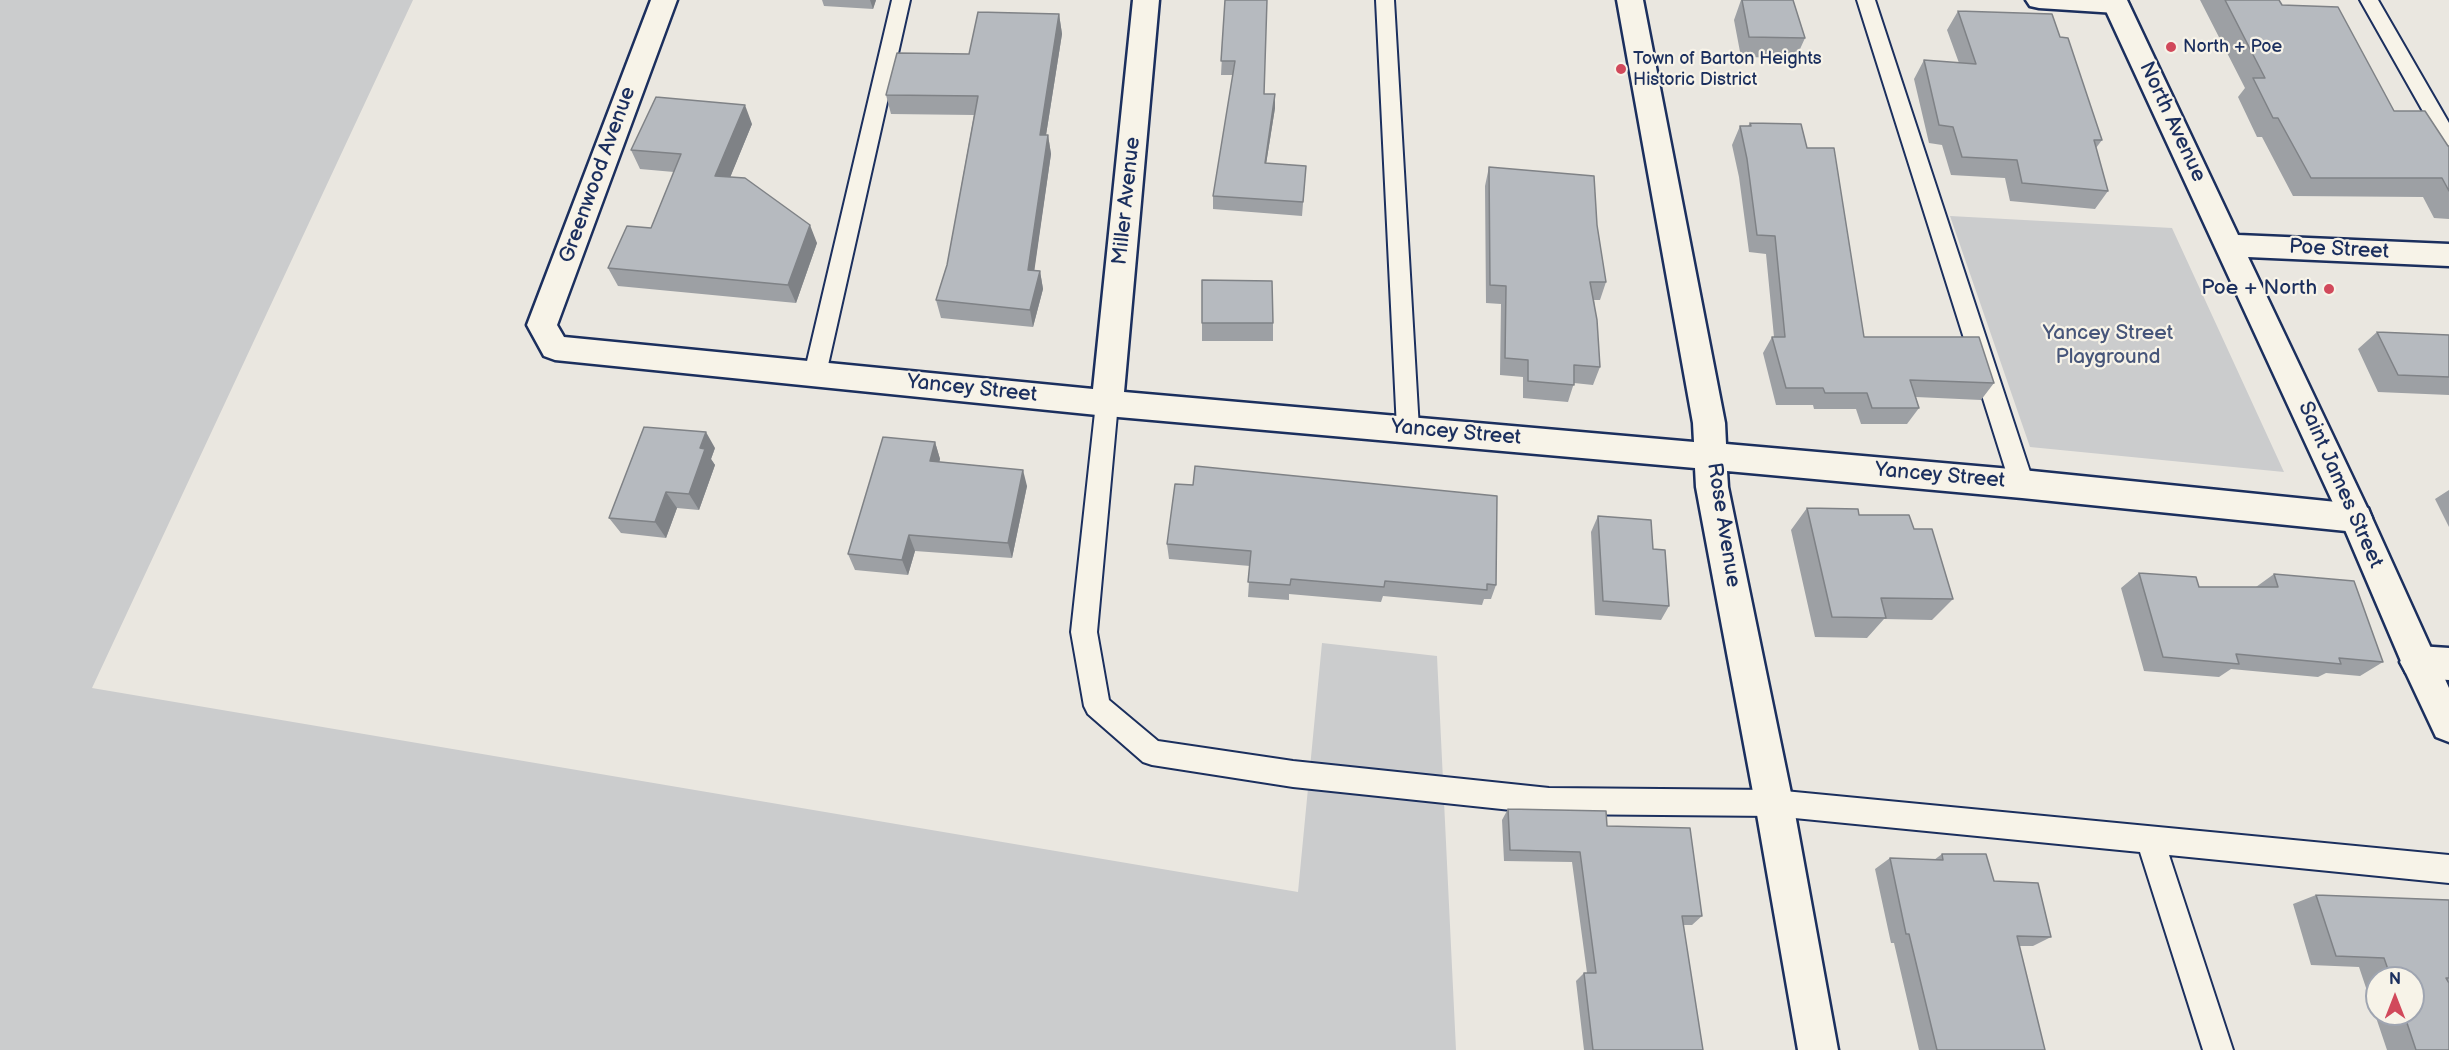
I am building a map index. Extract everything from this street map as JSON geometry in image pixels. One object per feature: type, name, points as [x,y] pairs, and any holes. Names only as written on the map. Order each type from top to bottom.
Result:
[{"type":"street","name":"Greenwood Avenue","points":[[555,348],[542,325],[664,0]]},
{"type":"street","name":"Miller Avenue","points":[[1107,403],[1146,0]]},
{"type":"street","name":"Rose Avenue","points":[[1630,0],[1709,423],[1712,487],[1774,803],[1818,1050]]},
{"type":"street","points":[[2039,0],[2115,3]]},
{"type":"street","name":"North Avenue","points":[[2115,3],[2230,245]]},
{"type":"street","name":"Poe Street","points":[[2230,245],[2449,255]]},
{"type":"street","name":"Saint James Street","points":[[2230,245],[2356,518],[2434,663],[2449,725]]},
{"type":"street","name":"Yancey Street","points":[[555,348],[1107,403],[1711,455],[2356,518]]},
{"type":"lane","points":[[815,374],[900,0]]},
{"type":"lane","points":[[1385,0],[1408,429]]},
{"type":"lane","points":[[1866,0],[2022,484]]},
{"type":"lane","points":[[2368,0],[2449,140]]},
{"type":"lane","points":[[1107,403],[1084,632],[1097,706],[1152,753],[1293,774],[1549,801],[1774,803],[2449,869]]},
{"type":"lane","points":[[2150,840],[2218,1050]]},
{"type":"green space","points":[[0,0],[413,0],[92,688],[1298,892],[1322,643],[1437,656],[1456,1050],[0,1050]]},
{"type":"green space","name":"Yancey Street Playground","points":[[1950,216],[2172,228],[2284,472],[2030,447]]},
{"type":"building","points":[[1225,0],[1267,0],[1264,94],[1275,94],[1265,163],[1306,166],[1303,202],[1213,196],[1235,61],[1221,61]]},
{"type":"building","points":[[1742,0],[1793,0],[1805,38],[1749,37]]},
{"type":"building","points":[[2225,0],[2279,0],[2282,5],[2338,7],[2394,111],[2425,111],[2449,146],[2449,191],[2442,178],[2311,178],[2278,118],[2273,118],[2253,78],[2265,78]]},
{"type":"building","points":[[1958,11],[2052,14],[2060,37],[2068,38],[2102,140],[2094,140],[2108,191],[2022,183],[2017,160],[1962,157],[1953,127],[1939,125],[1924,60],[1976,64]]},
{"type":"building","points":[[978,12],[1059,14],[1040,135],[1048,135],[1028,270],[1040,271],[1030,310],[936,300],[947,265],[978,96],[886,95],[897,53],[969,54]]},
{"type":"building","points":[[656,97],[745,105],[715,176],[745,178],[810,225],[788,285],[608,268],[627,226],[651,228],[681,154],[631,150]]},
{"type":"building","points":[[1750,123],[1801,124],[1807,148],[1834,148],[1864,337],[1979,337],[1994,383],[1910,380],[1919,408],[1872,408],[1867,393],[1825,393],[1823,388],[1786,388],[1772,337],[1785,337],[1775,236],[1757,235],[1747,159],[1740,126],[1751,126]]},
{"type":"building","points":[[1489,167],[1594,176],[1597,225],[1606,282],[1590,282],[1597,320],[1600,367],[1574,365],[1574,385],[1528,381],[1528,360],[1505,358],[1506,286],[1490,285]]},
{"type":"building","points":[[1202,280],[1272,281],[1273,323],[1202,323]]},
{"type":"building","points":[[2377,332],[2449,335],[2449,377],[2398,375]]},
{"type":"building","points":[[644,427],[706,432],[700,448],[705,449],[689,494],[666,492],[655,522],[609,518]]},
{"type":"building","points":[[883,437],[935,442],[930,461],[1023,470],[1008,543],[909,535],[902,560],[848,554]]},
{"type":"building","points":[[1195,466],[1497,496],[1496,585],[1487,584],[1487,590],[1385,581],[1384,587],[1291,579],[1290,585],[1248,582],[1251,551],[1167,544],[1175,484],[1193,485]]},
{"type":"building","points":[[1807,508],[1858,509],[1859,515],[1909,515],[1914,529],[1932,529],[1953,599],[1881,598],[1886,618],[1832,617]]},
{"type":"building","points":[[1598,516],[1651,520],[1653,549],[1665,550],[1669,606],[1603,601]]},
{"type":"building","points":[[2139,573],[2196,577],[2199,587],[2278,587],[2274,574],[2354,581],[2383,662],[2339,658],[2341,664],[2236,654],[2239,664],[2163,657]]},
{"type":"building","points":[[1508,809],[1606,811],[1607,826],[1690,828],[1702,916],[1682,916],[1703,1050],[1593,1050],[1584,973],[1596,973],[1580,852],[1510,850]]},
{"type":"building","points":[[1942,854],[1986,854],[1994,881],[2038,883],[2051,937],[2017,936],[2045,1050],[1937,1050],[1909,934],[1906,934],[1890,858],[1943,860]]},
{"type":"building","points":[[2316,895],[2449,900],[2449,978],[2446,978],[2449,983],[2449,1050],[2416,1050],[2408,1026],[2425,1026],[2425,966],[2387,966],[2384,958],[2336,956]]},
{"type":"place","name":"North + Poe","points":[[2171,47]]},
{"type":"place","name":"Town of Barton Heights Historic District","points":[[1621,69]]},
{"type":"place","name":"Poe + North","points":[[2329,289]]}]
